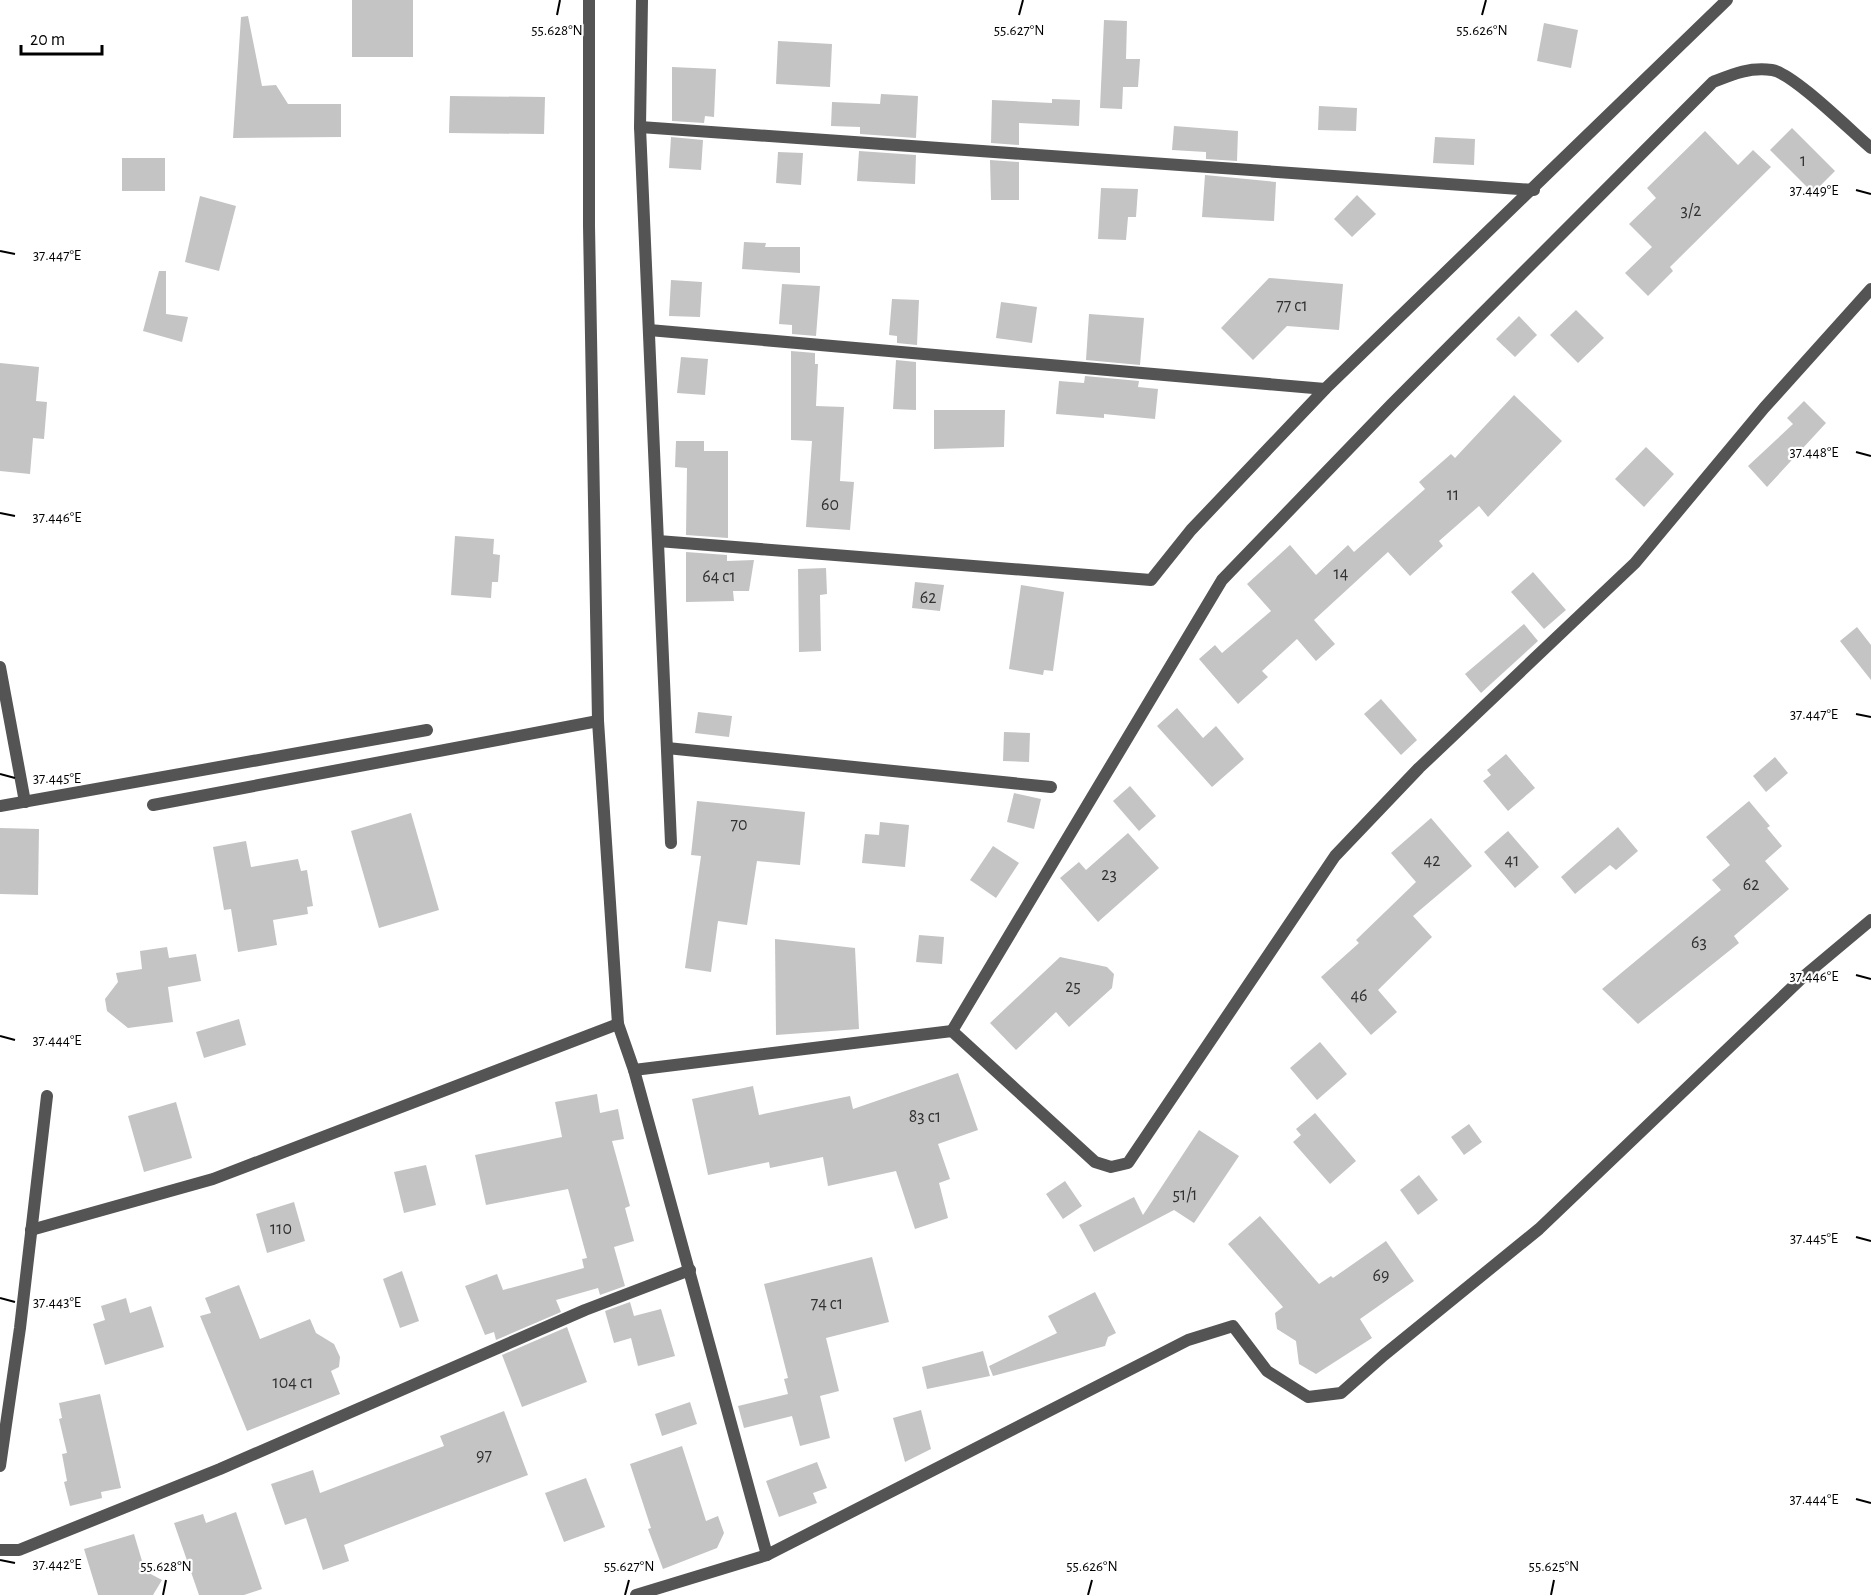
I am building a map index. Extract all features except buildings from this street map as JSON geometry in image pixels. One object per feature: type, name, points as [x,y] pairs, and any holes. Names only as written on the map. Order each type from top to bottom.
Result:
[{"type":"lane","points":[[589,0],[589,226],[598,721],[618,1024],[634,1070],[767,1555]]},
{"type":"lane","points":[[642,0],[640,127],[671,843]]},
{"type":"lane","points":[[658,541],[1151,580],[1191,530],[1325,389],[1534,190],[1727,0]]},
{"type":"lane","points":[[952,1031],[1221,580],[1391,405],[1713,82],[1742,70],[1774,70],[1794,81],[1871,148]]},
{"type":"lane","points":[[640,127],[1534,190]]},
{"type":"lane","points":[[634,1070],[952,1031],[1095,1162],[1111,1167],[1128,1163],[1335,856],[1419,768],[1635,563],[1764,408],[1871,289]]},
{"type":"lane","points":[[649,330],[1325,389]]},
{"type":"lane","points":[[0,667],[25,802]]},
{"type":"lane","points":[[153,805],[598,721]]},
{"type":"lane","points":[[0,806],[427,730]]},
{"type":"lane","points":[[668,748],[1051,786]]},
{"type":"lane","points":[[636,1595],[767,1555],[1188,1340],[1214,1331],[1233,1326],[1267,1371],[1308,1397],[1341,1394],[1384,1355],[1539,1229],[1803,977],[1871,920]]},
{"type":"lane","points":[[32,1230],[213,1179],[618,1024]]},
{"type":"lane","points":[[0,1466],[32,1230],[47,1096]]},
{"type":"lane","points":[[0,1550],[19,1550],[220,1469],[585,1310],[690,1270]]}]
